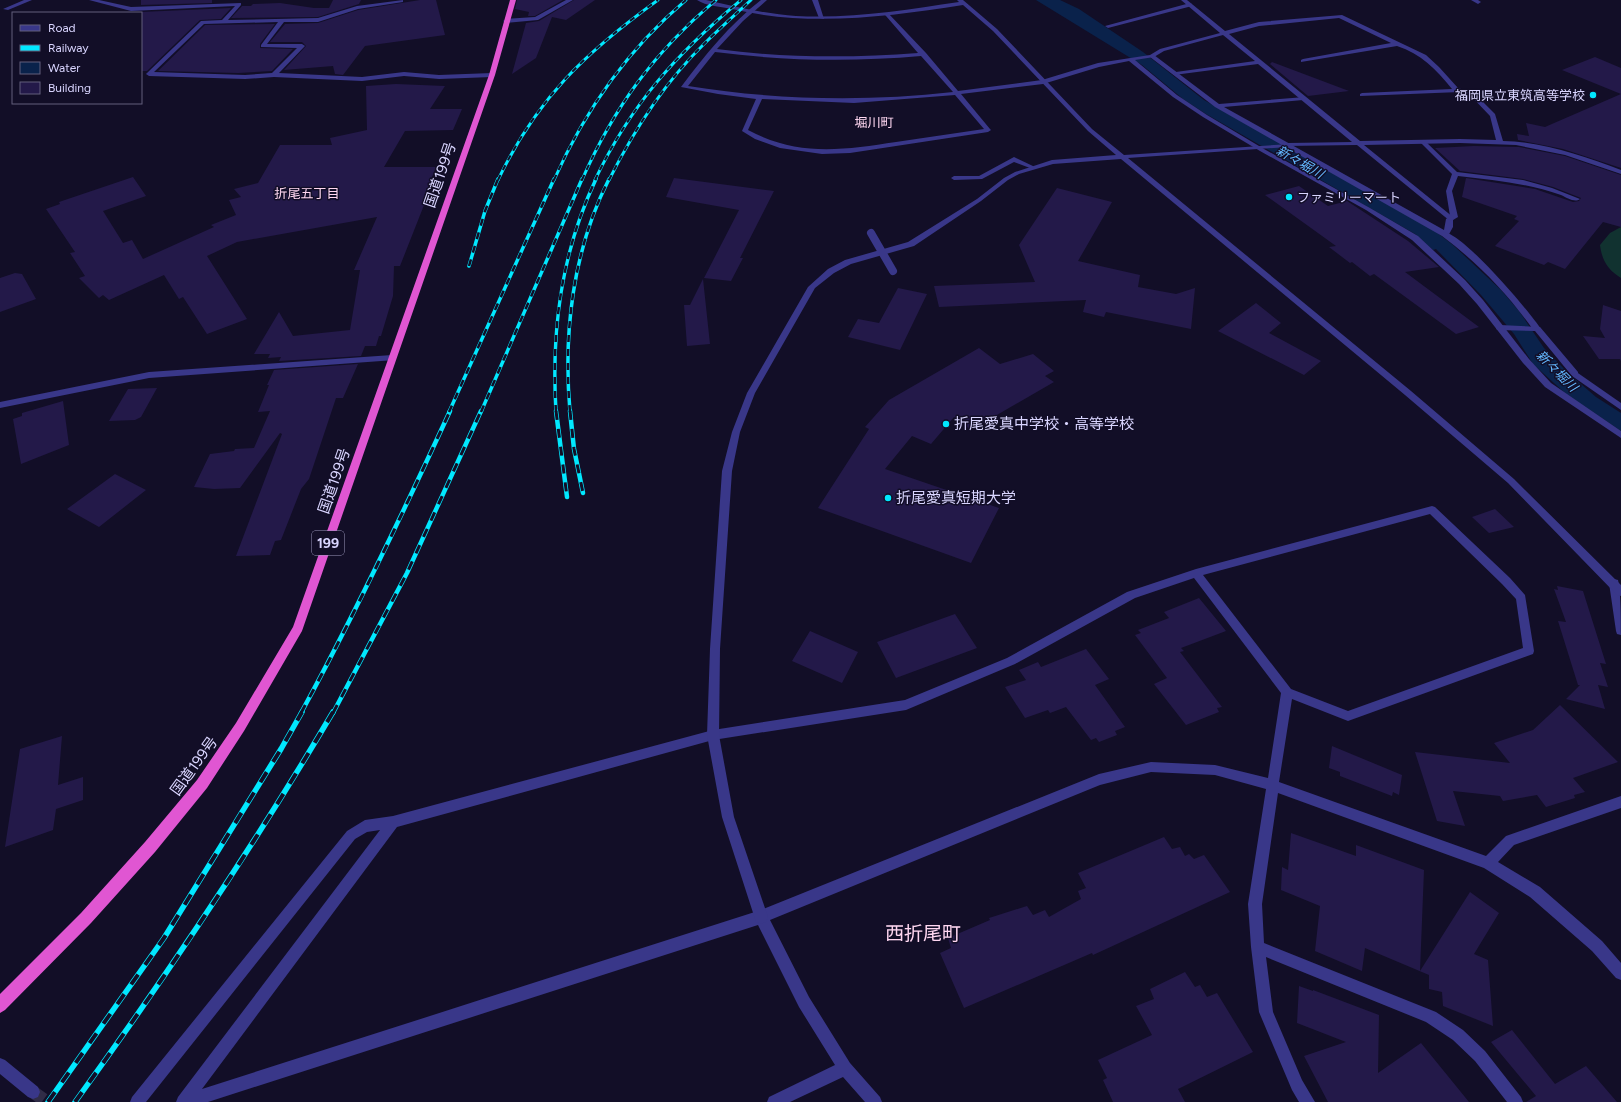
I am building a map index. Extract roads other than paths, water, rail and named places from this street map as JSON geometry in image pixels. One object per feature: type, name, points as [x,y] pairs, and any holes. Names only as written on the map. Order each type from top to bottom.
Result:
[{"type":"highway","name":"国道199号","points":[[0,1005],[86,918],[150,847],[202,784],[274,673],[298,628],[492,75],[513,0]]},
{"type":"street","points":[[3,8],[29,0]]},
{"type":"street","points":[[92,0],[131,9],[239,4],[225,20]]},
{"type":"street","points":[[506,21],[536,19],[570,0]]},
{"type":"street","points":[[700,0],[749,12],[822,18],[888,15],[962,1],[1006,40],[1070,111],[1122,156],[1408,393],[1511,481],[1618,584],[1621,592]]},
{"type":"street","points":[[764,0],[749,12],[712,50],[684,87],[759,99],[861,101],[907,99],[1043,82],[1098,65],[1150,56],[1162,50],[1224,33],[1274,22],[1340,16],[1397,44],[1408,47],[1432,61],[1456,90]]},
{"type":"street","points":[[815,0],[822,18]]},
{"type":"street","points":[[1184,0],[1450,219]]},
{"type":"street","points":[[401,1],[356,8],[318,20],[225,20],[203,22],[149,74],[245,77],[274,75],[362,79],[404,74],[440,77],[492,75]]},
{"type":"street","points":[[1108,26],[1190,5]]},
{"type":"street","points":[[3,8],[13,11]]},
{"type":"street","points":[[127,12],[131,9]]},
{"type":"street","points":[[759,99],[745,131],[762,142],[808,152],[850,151],[988,130],[924,54],[888,15]]},
{"type":"street","points":[[274,75],[302,46],[263,46],[283,20]]},
{"type":"street","points":[[1303,61],[1397,44]]},
{"type":"street","points":[[712,50],[782,59],[822,60],[924,54]]},
{"type":"street","points":[[1150,56],[1217,106],[1445,234],[1463,248],[1519,303],[1537,329],[1575,374],[1621,407]]},
{"type":"street","points":[[1132,59],[1194,109],[1368,208],[1414,238],[1462,282],[1480,302],[1526,361],[1548,384],[1621,436]]},
{"type":"street","points":[[1176,74],[1260,62]]},
{"type":"street","points":[[1362,95],[1456,90],[1472,94],[1493,115],[1500,142]]},
{"type":"street","points":[[1217,106],[1303,98]]},
{"type":"street","points":[[1422,141],[1455,174],[1523,182],[1550,188],[1577,199]]},
{"type":"street","points":[[875,1102],[845,1068],[804,1002],[761,917],[728,817],[713,735],[715,649],[727,471],[736,432],[751,393],[812,287],[822,278],[848,262],[911,244],[979,200],[1006,179],[1032,167],[1052,162],[1286,145],[1422,141],[1500,142],[1552,150],[1621,172]]},
{"type":"street","points":[[954,178],[980,178],[1014,160],[1032,167]]},
{"type":"street","points":[[1445,234],[1449,227],[1450,219],[1454,217],[1449,191],[1455,174]]},
{"type":"street","points":[[871,233],[893,272]]},
{"type":"street","points":[[1500,328],[1537,329]]},
{"type":"street","points":[[0,405],[149,375],[392,358]]},
{"type":"street","points":[[137,1102],[351,835],[365,826],[393,822],[713,735],[906,705],[1011,662],[1131,595],[1196,573],[1432,510],[1506,581],[1521,598],[1529,651],[1348,716],[1287,692],[1196,573]]},
{"type":"street","points":[[1618,584],[1621,631]]},
{"type":"street","points":[[1287,692],[1255,904],[1258,946],[1266,1012],[1298,1085],[1308,1102]]},
{"type":"street","points":[[184,1102],[761,917],[1099,780],[1151,768],[1215,770],[1272,785],[1488,863],[1535,892],[1597,946],[1621,973]]},
{"type":"street","points":[[1488,863],[1510,840],[1621,802]]},
{"type":"street","points":[[184,1102],[393,822]]},
{"type":"street","points":[[1258,946],[1431,1017],[1458,1035],[1480,1056],[1516,1102]]},
{"type":"street","points":[[0,1065],[33,1092]]},
{"type":"street","points":[[774,1102],[845,1068]]},
{"type":"water","name":"新々堀川","points":[[1036,0],[1060,0],[1079,9],[1143,52],[1204,100],[1435,231],[1453,245],[1501,290],[1519,311],[1544,348],[1567,372],[1596,397],[1621,413],[1621,431],[1565,393],[1533,364],[1514,334],[1481,295],[1436,249],[1433,250],[1415,234],[1206,114],[1183,99],[1142,65]]},
{"type":"tunnel","points":[[33,1092],[47,1102]]},
{"type":"railway","points":[[498,180],[529,125],[566,79],[586,58],[608,39],[658,0]]},
{"type":"railway","points":[[554,180],[580,129],[610,82],[645,39],[686,0]]},
{"type":"railway","points":[[582,180],[594,153],[608,128],[622,104],[638,82],[674,39],[716,0]]},
{"type":"railway","points":[[595,180],[624,127],[658,81],[696,40],[741,0]]},
{"type":"railway","points":[[609,180],[639,125],[663,91],[689,59],[751,0]]},
{"type":"railway","points":[[469,266],[485,211],[498,179]]},
{"type":"railway","points":[[449,412],[554,179]]},
{"type":"railway","points":[[481,412],[582,179]]},
{"type":"railway","points":[[556,412],[555,351],[561,292],[574,235],[596,179]]},
{"type":"railway","points":[[570,412],[568,352],[573,292],[587,234],[609,179]]},
{"type":"railway","points":[[301,713],[378,563],[450,411]]},
{"type":"railway","points":[[333,713],[407,573],[481,411]]},
{"type":"railway","points":[[556,411],[567,497]]},
{"type":"railway","points":[[570,411],[574,449],[583,493]]},
{"type":"railway","points":[[48,1102],[164,938],[281,749],[302,712]]},
{"type":"railway","points":[[75,1102],[209,910],[272,812],[333,712]]},
{"type":"place","name":"福岡県立東筑高等学校","points":[[1593,95]]},
{"type":"place","name":"ファミリーマート","points":[[1289,197]]},
{"type":"place","name":"折尾愛真中学校・高等学校","points":[[946,424]]},
{"type":"place","name":"折尾愛真短期大学","points":[[888,498]]},
{"type":"district","name":"堀川町","points":[[874,122]]},
{"type":"district","name":"折尾五丁目","points":[[307,193]]},
{"type":"district","name":"西折尾町","points":[[923,933]]}]
